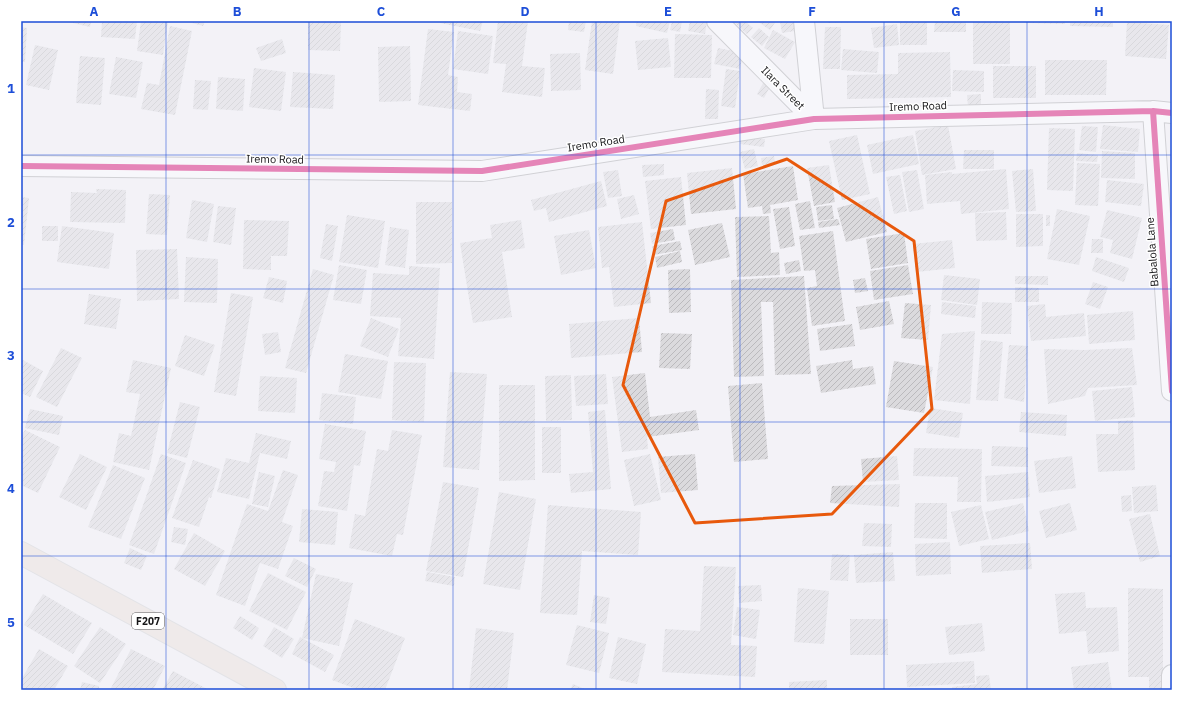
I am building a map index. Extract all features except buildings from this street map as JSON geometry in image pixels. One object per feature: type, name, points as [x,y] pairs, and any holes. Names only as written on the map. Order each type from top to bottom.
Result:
[{"type":"main road","name":"F207","points":[[21,553],[275,690]]},
{"type":"street","name":"Ilara Street","points":[[718,21],[814,119]]},
{"type":"street","name":"Ilara Street","points":[[804,21],[814,119]]},
{"type":"street","name":"Iremo Road","points":[[21,166],[482,171],[814,119],[1162,112]]},
{"type":"street","name":"Babalola Lane","points":[[1162,112],[1172,391]]},
{"type":"street","points":[[1172,675],[1172,690]]},
{"type":"highlighted area","points":[[787,159],[914,241],[932,409],[832,514],[695,523],[623,385],[666,201]]},
{"type":"cycle path","points":[[1153,111],[1172,391]]},
{"type":"cycle path","points":[[21,166],[482,171],[814,119],[1153,111],[1172,113]]}]
